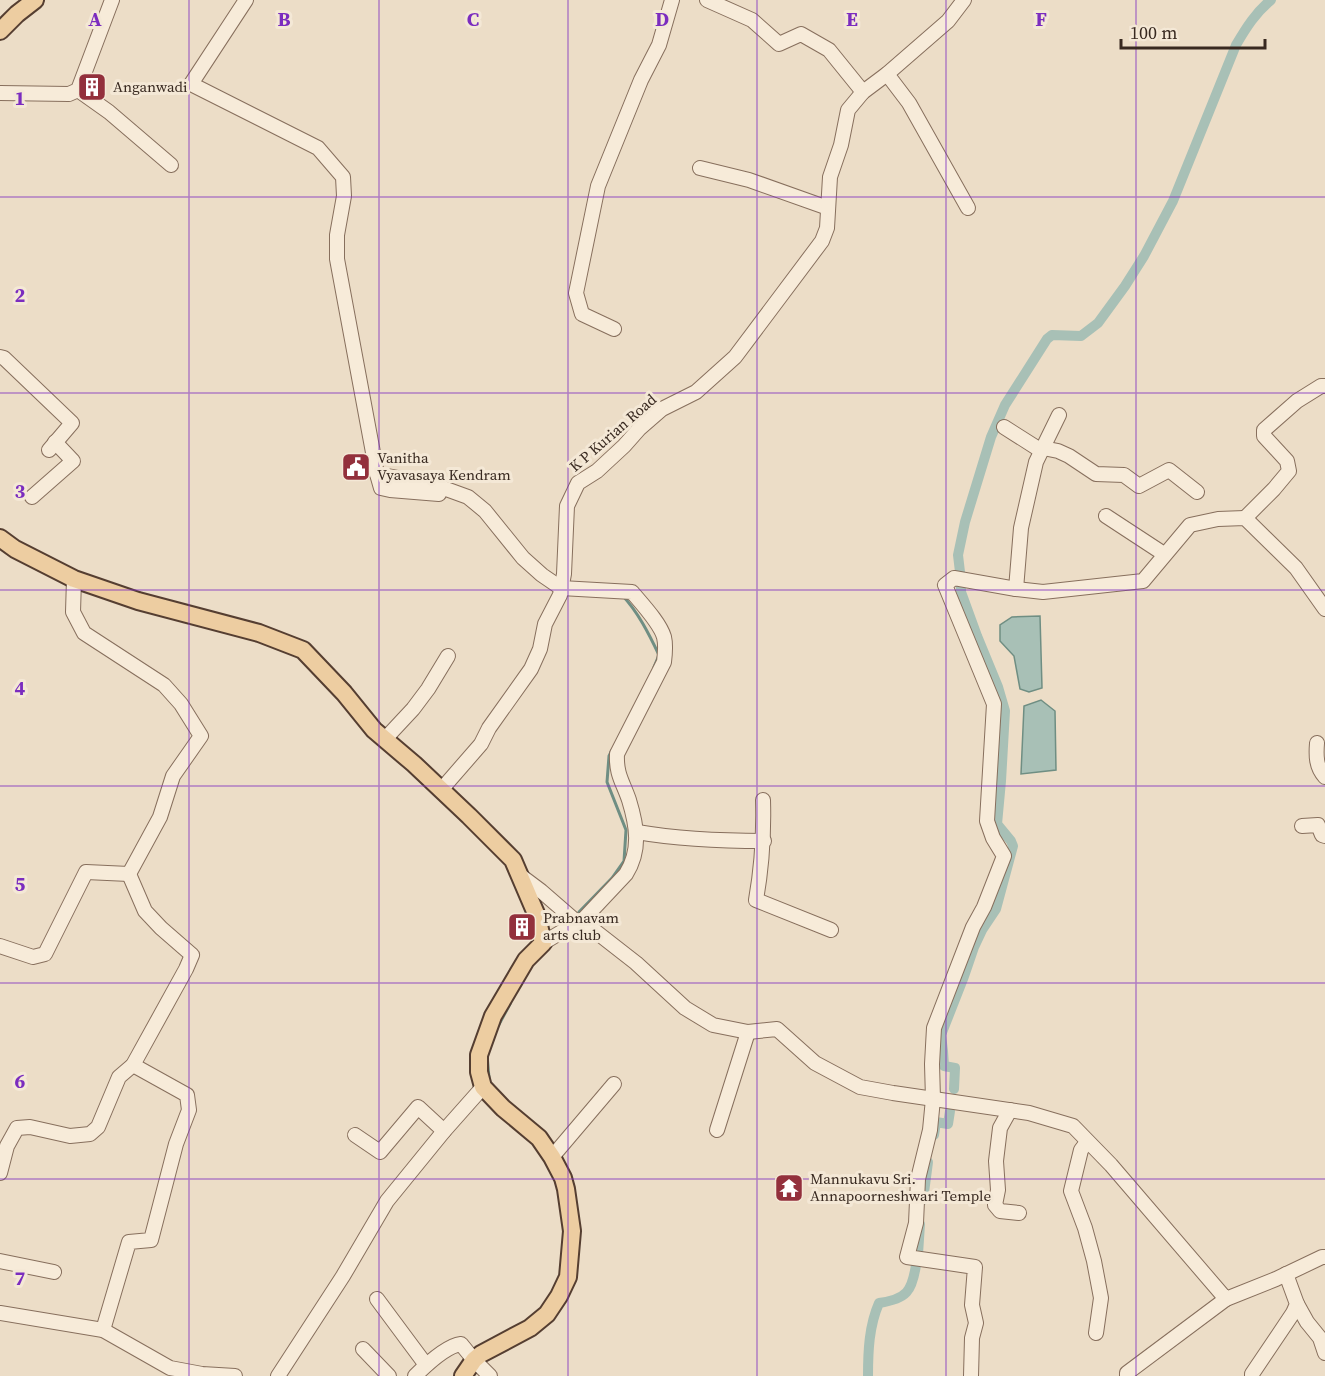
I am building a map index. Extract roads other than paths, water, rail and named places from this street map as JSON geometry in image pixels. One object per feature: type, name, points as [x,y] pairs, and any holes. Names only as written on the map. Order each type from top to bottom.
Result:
[{"type":"main road","points":[[0,31],[35,0]]},
{"type":"main road","points":[[0,538],[15,549],[74,579],[138,601],[259,633],[303,650],[344,693],[374,730],[441,789],[513,860],[537,916],[543,943],[526,960],[493,1016],[479,1055],[479,1072],[483,1087],[503,1108],[539,1138],[552,1156],[563,1178],[572,1231],[568,1277],[560,1296],[547,1314],[530,1328],[481,1354],[463,1376]]},
{"type":"street","points":[[0,93],[69,94],[78,90],[112,0]]},
{"type":"street","points":[[246,0],[191,84],[318,148],[343,177],[344,196],[337,235],[337,259],[377,474],[435,485],[468,497],[485,511],[523,558],[560,591],[632,592],[664,636],[664,662],[617,754],[616,765],[619,778],[637,832],[636,854],[632,865],[579,924],[543,943]]},
{"type":"street","points":[[614,329],[582,314],[576,293],[598,186],[641,80],[659,45],[672,0]]},
{"type":"street","points":[[707,0],[752,20],[779,44],[801,34],[829,50],[862,92]]},
{"type":"street","name":"K P Kurian Road","points":[[441,789],[481,744],[489,728],[531,669],[540,649],[545,624],[560,591],[564,573],[567,506],[578,483],[597,471],[639,429],[662,410],[696,392],[735,357],[800,268],[822,242],[826,228],[830,177],[841,145],[848,110],[862,92],[887,74],[948,21],[964,0]]},
{"type":"street","points":[[887,74],[909,103],[968,208]]},
{"type":"street","points":[[78,90],[109,112],[171,165]]},
{"type":"street","points":[[700,168],[748,180],[828,208]]},
{"type":"street","points":[[0,357],[4,358],[72,423],[52,446],[73,461],[32,497]]},
{"type":"street","points":[[971,1376],[972,1338],[976,1323],[972,1305],[975,1267],[907,1257],[916,1223],[918,1179],[937,1100],[933,1064],[934,1028],[973,927],[984,907],[1004,856],[993,838],[987,821],[994,704],[945,585],[954,578],[1043,592],[1143,581],[1190,525],[1218,519],[1245,518],[1282,481],[1289,471],[1288,463],[1264,436],[1264,430],[1298,400],[1321,386],[1325,386]]},
{"type":"street","points":[[1016,589],[1021,528],[1036,462],[1059,415]]},
{"type":"street","points":[[1004,427],[1037,448],[1058,451],[1070,456],[1096,474],[1124,475],[1138,486],[1169,470],[1197,492]]},
{"type":"street","points":[[1106,516],[1164,554]]},
{"type":"street","points":[[1245,518],[1296,568],[1325,609]]},
{"type":"street","points":[[74,579],[73,612],[84,633],[164,685],[181,704],[201,736],[173,776],[160,817],[129,874]]},
{"type":"street","points":[[385,739],[413,709],[448,656]]},
{"type":"street","points":[[1317,743],[1315,757],[1325,777]]},
{"type":"street","points":[[764,800],[764,841],[756,900],[831,930]]},
{"type":"street","points":[[1302,826],[1318,825],[1322,835],[1325,836]]},
{"type":"street","points":[[637,832],[727,841],[764,841]]},
{"type":"street","points":[[0,946],[33,957],[45,954],[86,872],[129,874]]},
{"type":"street","points":[[0,1173],[7,1146],[17,1128],[30,1127],[70,1136],[90,1134],[98,1126],[119,1077],[133,1065],[186,969],[192,955],[145,911],[129,874]]},
{"type":"street","points":[[521,876],[579,924],[595,931],[636,963],[685,1008],[713,1025],[748,1032],[777,1029],[815,1063],[860,1087],[1029,1113],[1072,1126],[1133,1190],[1226,1299]]},
{"type":"street","points":[[717,1130],[748,1032]]},
{"type":"street","points":[[103,1330],[129,1242],[151,1240],[176,1144],[189,1110],[188,1095],[133,1065]]},
{"type":"street","points":[[552,1156],[614,1084]]},
{"type":"street","points":[[278,1376],[344,1276],[387,1201],[483,1087]]},
{"type":"street","points":[[355,1135],[380,1152],[418,1107],[444,1131]]},
{"type":"street","points":[[1010,1110],[1000,1128],[996,1161],[998,1190],[995,1205],[1000,1211],[1019,1213]]},
{"type":"street","points":[[1088,1142],[1081,1150],[1071,1191],[1085,1228],[1098,1279],[1101,1298],[1096,1333]]},
{"type":"street","points":[[1127,1376],[1127,1373],[1226,1299],[1325,1257]]},
{"type":"street","points":[[0,1261],[54,1272]]},
{"type":"street","points":[[1286,1274],[1297,1304],[1307,1322],[1320,1338],[1325,1353]]},
{"type":"street","points":[[376,1299],[426,1365]]},
{"type":"street","points":[[1252,1376],[1297,1304]]},
{"type":"street","points":[[0,1314],[103,1330],[170,1368],[202,1374],[235,1376]]},
{"type":"street","points":[[415,1376],[426,1365],[455,1345],[461,1344],[490,1376]]},
{"type":"street","points":[[363,1349],[389,1376]]},
{"type":"waterway","points":[[960,572],[958,555],[965,522],[991,437],[1005,405],[1047,339],[1052,335],[1081,336],[1098,323],[1125,286],[1173,201],[1236,45],[1256,15],[1271,0]]},
{"type":"waterway","points":[[954,1089],[955,1068],[944,1066],[941,1035],[974,947],[996,909],[1013,846],[997,824],[1005,711],[961,592],[961,584]]},
{"type":"waterway","points":[[622,595],[638,616],[659,655],[654,667]]},
{"type":"waterway","points":[[579,912],[612,878],[624,861],[626,830],[607,782],[609,756],[612,750]]},
{"type":"waterway","points":[[496,1030],[510,1004]]},
{"type":"waterway","points":[[487,1055],[489,1078]]},
{"type":"waterway","points":[[934,1135],[936,1122],[948,1124],[950,1111]]},
{"type":"waterway","points":[[923,1200],[928,1162]]},
{"type":"waterway","points":[[918,1254],[920,1224]]},
{"type":"waterway","points":[[868,1376],[871,1330],[879,1303],[896,1299],[906,1292],[910,1287],[916,1265]]},
{"type":"place","name":"Anganwadi","points":[[92,87]]},
{"type":"place","name":"Vanitha Vyavasaya Kendram","points":[[356,467]]},
{"type":"place","name":"Prabnavam arts club","points":[[522,927]]},
{"type":"place","name":"Mannukavu Sri. Annapoorneshwari Temple","points":[[789,1188]]}]
